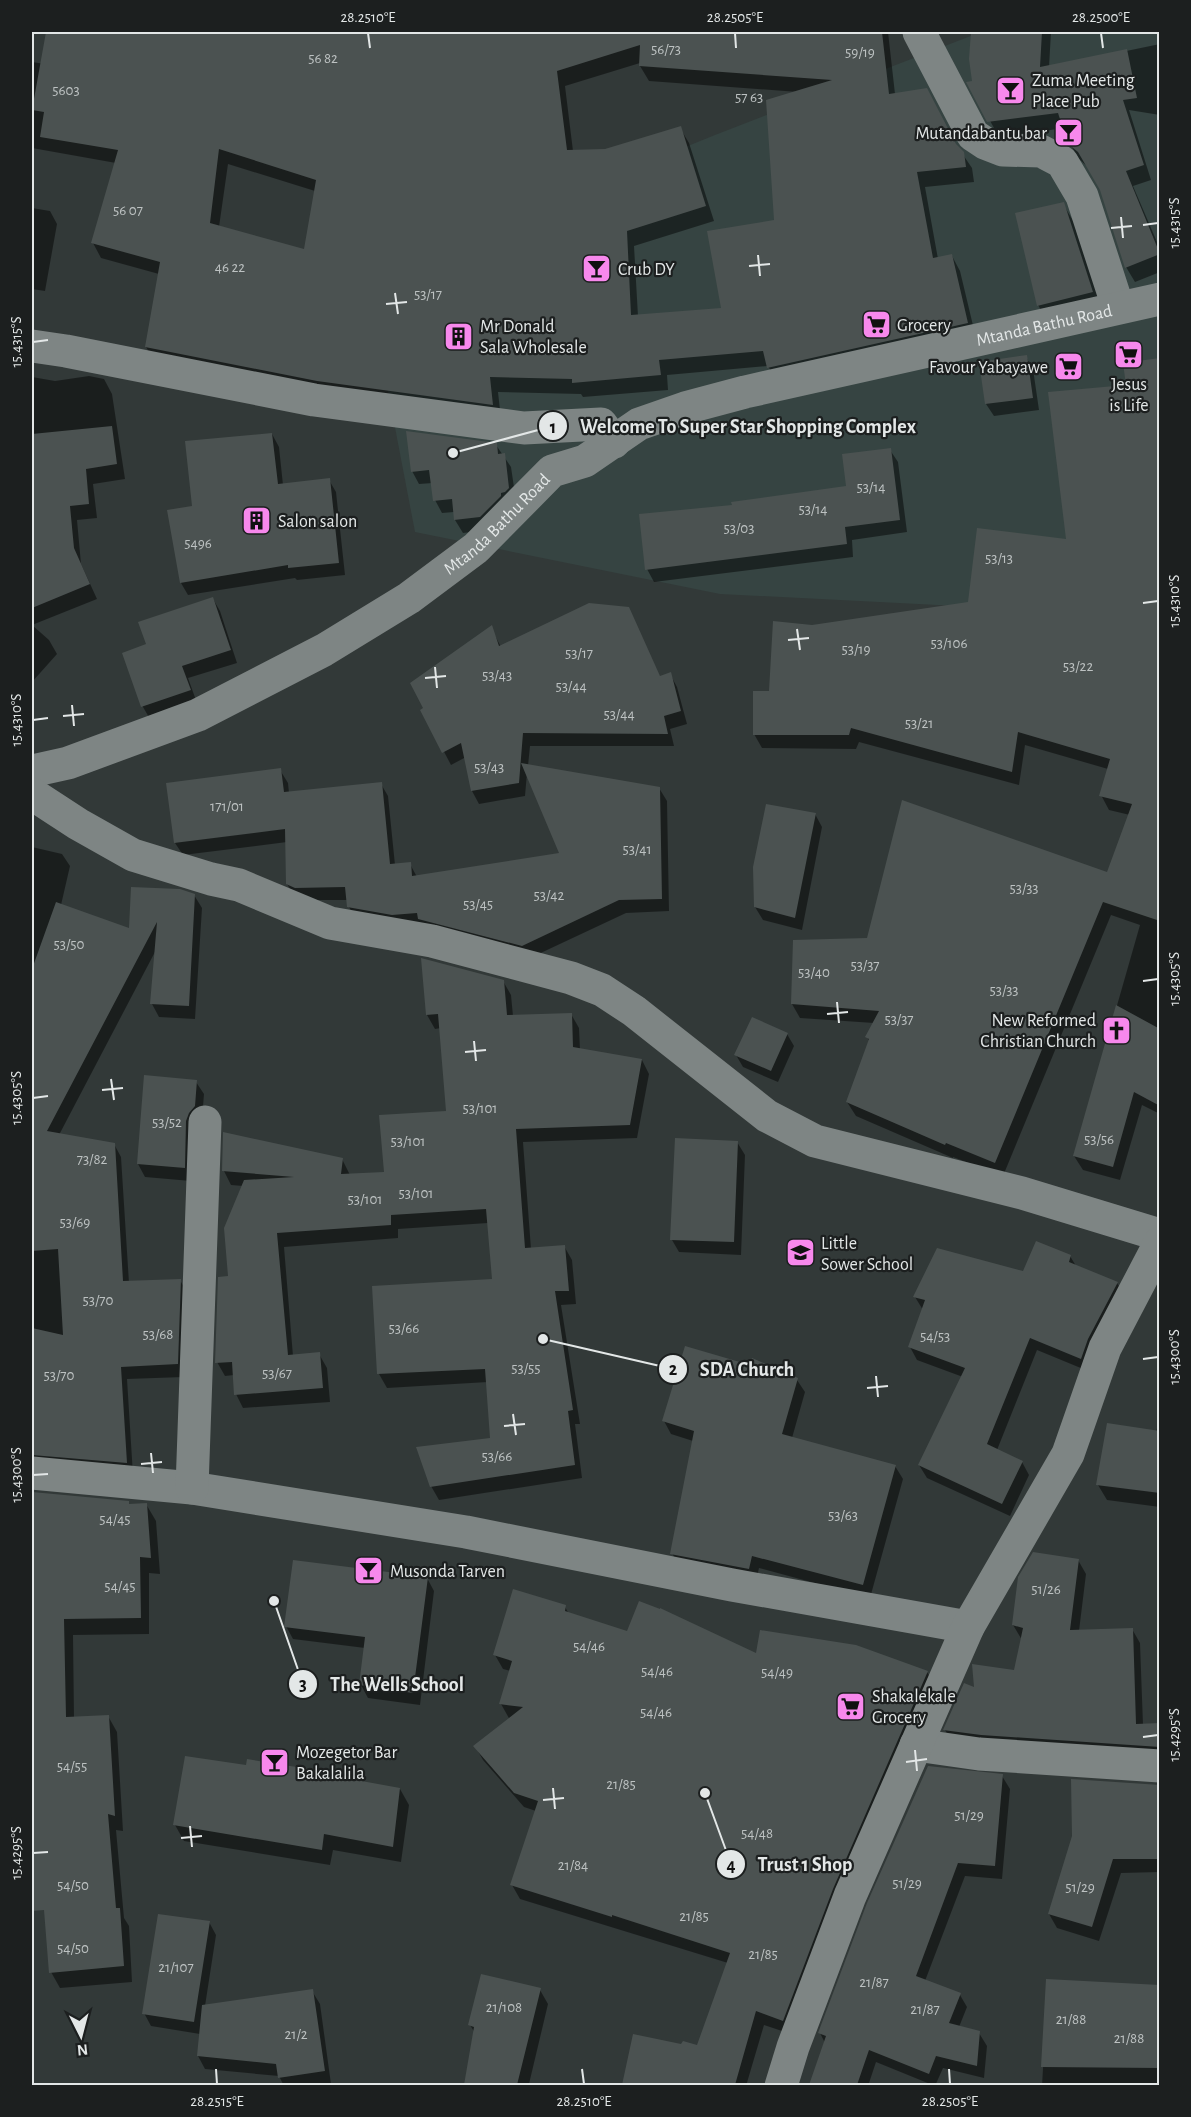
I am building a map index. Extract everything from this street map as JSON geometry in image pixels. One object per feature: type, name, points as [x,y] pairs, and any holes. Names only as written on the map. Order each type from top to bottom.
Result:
[{"type":"street","points":[[919,32],[973,135],[1003,150],[1041,151],[1062,162],[1082,196],[1118,307]]},
{"type":"street","name":"Mtanda Bathu Road","points":[[32,771],[68,763],[198,715],[324,650],[409,598],[476,548],[552,471],[585,461],[639,424],[685,408],[745,392],[1160,298]]},
{"type":"street","points":[[32,346],[325,401],[524,428],[601,424],[614,442]]},
{"type":"street","points":[[32,794],[78,824],[133,855],[238,885],[330,923],[432,941],[571,978],[602,990],[634,1011],[767,1116],[814,1141],[1022,1193],[1160,1235]]},
{"type":"street","points":[[192,1488],[206,1122]]},
{"type":"street","points":[[781,2085],[792,2047],[850,1896],[968,1627],[1068,1454],[1105,1348],[1160,1243]]},
{"type":"street","points":[[32,1473],[192,1488],[466,1532],[732,1585],[968,1627]]},
{"type":"street","points":[[916,1745],[980,1754],[1160,1766]]},
{"type":"shaded area","points":[[981,32],[1159,32],[1159,565],[977,607],[720,594],[415,532],[366,276],[715,135]]},
{"type":"building","points":[[46,32],[882,32],[889,94],[927,88],[956,144],[964,152],[966,167],[917,172],[933,258],[952,254],[968,323],[767,368],[763,351],[659,360],[661,375],[572,383],[572,379],[490,377],[493,405],[317,381],[145,347],[160,262],[91,243],[118,150],[40,137],[44,112],[32,110]],"holes":[[[640,45],[639,66],[832,80],[766,100],[774,220],[707,231],[721,308],[631,315],[627,231],[706,206],[681,126],[605,149],[567,150],[557,71]],[[219,149],[316,180],[304,249],[210,223]]]},
{"type":"building","points":[[971,32],[1042,32],[1040,67],[1127,49],[1137,98],[1123,100],[1144,165],[1126,171],[1160,254],[1125,268],[1100,190],[1078,152],[1068,144],[1058,113],[987,122],[966,82],[972,81],[969,59]]},
{"type":"building","points":[[1064,202],[1093,292],[1037,306],[1015,213]]},
{"type":"building","points":[[1027,355],[1033,398],[985,404],[979,362]]},
{"type":"building","points":[[1160,358],[1160,598],[1157,664],[1160,664],[1160,921],[1103,902],[995,1163],[946,1143],[945,1145],[846,1102],[869,1039],[865,1037],[879,1011],[791,1004],[793,940],[867,938],[902,800],[1107,872],[1132,804],[1099,796],[1110,759],[1018,732],[1012,772],[851,728],[849,735],[753,735],[753,691],[769,691],[773,621],[812,625],[968,602],[977,528],[1066,539],[1048,392],[1126,385],[1123,363]]},
{"type":"building","points":[[112,426],[117,464],[86,469],[89,504],[70,506],[74,548],[90,584],[32,608],[32,434]]},
{"type":"building","points":[[406,431],[497,443],[498,454],[505,453],[509,488],[501,493],[501,496],[480,517],[454,520],[452,499],[433,501],[429,470],[411,472]]},
{"type":"building","points":[[272,433],[278,484],[330,478],[339,563],[288,568],[288,565],[180,583],[167,510],[192,506],[185,441]]},
{"type":"building","points":[[891,448],[900,520],[845,527],[847,544],[645,570],[639,514],[732,505],[731,502],[846,486],[842,454]]},
{"type":"building","points":[[213,597],[231,650],[182,666],[191,690],[141,707],[122,653],[146,644],[138,622]]},
{"type":"building","points":[[589,603],[629,607],[660,676],[671,672],[681,711],[664,716],[668,734],[523,733],[519,783],[471,791],[461,743],[442,753],[420,710],[423,708],[410,683],[492,625],[499,646]]},
{"type":"building","points":[[521,763],[660,787],[662,899],[619,900],[522,946],[418,919],[417,913],[392,915],[347,907],[345,887],[295,888],[286,884],[285,829],[174,843],[166,783],[281,768],[284,792],[382,782],[390,864],[411,862],[412,876],[559,853]]},
{"type":"building","points":[[766,804],[816,813],[795,918],[754,907],[753,867]]},
{"type":"building","points":[[131,887],[180,889],[195,894],[189,1006],[150,1004],[157,922],[47,1131],[115,1143],[123,1281],[181,1279],[178,1364],[121,1367],[127,1463],[32,1455],[32,1328],[63,1335],[58,1249],[32,1251],[32,969],[56,902],[129,928]]},
{"type":"building","points":[[421,958],[504,980],[507,1015],[572,1013],[573,1047],[642,1059],[630,1125],[516,1129],[525,1248],[565,1245],[569,1291],[555,1291],[573,1410],[568,1411],[575,1465],[430,1487],[416,1447],[490,1438],[485,1369],[377,1374],[372,1286],[492,1279],[486,1209],[391,1215],[391,1225],[277,1233],[288,1355],[320,1352],[323,1388],[234,1395],[232,1362],[215,1363],[218,1277],[228,1276],[224,1228],[244,1180],[294,1177],[222,1171],[223,1132],[343,1158],[341,1174],[384,1172],[379,1115],[446,1111],[438,1014],[426,1015]]},
{"type":"building","points":[[1116,1005],[1160,1029],[1160,1106],[1134,1092],[1113,1167],[1073,1156]]},
{"type":"building","points":[[752,1017],[788,1033],[771,1071],[734,1055]]},
{"type":"building","points":[[144,1075],[197,1080],[195,1106],[186,1121],[185,1168],[137,1164]]},
{"type":"building","points":[[675,1138],[738,1141],[734,1242],[670,1240]]},
{"type":"building","points":[[1036,1241],[1071,1255],[1069,1262],[1118,1282],[1088,1339],[1081,1359],[1030,1338],[987,1444],[1023,1461],[1002,1504],[918,1465],[965,1368],[908,1347],[925,1300],[913,1297],[937,1248],[1023,1271]]},
{"type":"building","points":[[685,1346],[750,1365],[752,1358],[798,1378],[782,1434],[896,1465],[863,1585],[752,1556],[749,1569],[670,1554],[694,1431],[662,1421]]},
{"type":"building","points":[[1107,1423],[1160,1431],[1160,1493],[1096,1485]]},
{"type":"building","points":[[32,1492],[129,1501],[129,1504],[147,1503],[151,1558],[140,1557],[141,1618],[64,1619],[66,1717],[109,1715],[115,1816],[108,1814],[116,1908],[120,1908],[124,1966],[49,1973],[44,1910],[32,1911]]},
{"type":"building","points":[[1033,1552],[1079,1559],[1070,1630],[1133,1628],[1136,1724],[1160,1723],[1160,1747],[981,1735],[943,1730],[964,1683],[974,1687],[972,1664],[1014,1670],[1023,1628],[1012,1625],[1018,1577]]},
{"type":"building","points":[[293,1560],[428,1577],[413,1693],[359,1685],[365,1637],[284,1627]]},
{"type":"building","points":[[513,1589],[566,1605],[565,1611],[627,1631],[639,1601],[660,1608],[756,1653],[760,1630],[856,1645],[928,1671],[833,1889],[783,2021],[756,2011],[735,2085],[622,2085],[633,2034],[697,2045],[730,1953],[510,1885],[538,1801],[514,1793],[473,1746],[523,1707],[499,1704],[512,1661],[493,1655]]},
{"type":"building","points":[[185,1756],[246,1765],[247,1759],[334,1773],[334,1776],[400,1788],[393,1847],[324,1834],[322,1850],[173,1825]]},
{"type":"building","points":[[928,1766],[1003,1774],[995,1866],[958,1863],[916,1976],[961,1993],[949,2023],[980,2031],[977,2066],[936,2056],[929,2074],[869,2050],[857,2085],[809,2085],[826,2036],[818,2033],[867,1903]]},
{"type":"building","points":[[1071,1779],[1160,1785],[1160,1859],[1113,1859],[1092,1927],[1048,1914],[1072,1836]]},
{"type":"building","points":[[158,1914],[210,1921],[194,2022],[142,2014]]},
{"type":"building","points":[[481,1974],[541,1988],[517,2085],[464,2085],[474,2027],[468,2025]]},
{"type":"building","points":[[1046,1979],[1160,1985],[1160,2068],[1041,2067]]},
{"type":"building","points":[[313,1989],[325,2071],[278,2078],[276,2064],[197,2056],[202,2005]]},
{"type":"place","name":"Zuma Meeting Place Pub","points":[[1011,90]]},
{"type":"place","name":"Mutandabantu bar","points":[[1068,133]]},
{"type":"place","name":"Crub DY","points":[[597,269]]},
{"type":"place","name":"Grocery","points":[[876,325]]},
{"type":"place","name":"Mr Donald Sala Wholesale","points":[[459,336]]},
{"type":"place","name":"Jesus is Life","points":[[1129,355]]},
{"type":"place","name":"Favour Yabayawe","points":[[1069,367]]},
{"type":"place","name":"Welcome To Super Star Shopping Complex","points":[[453,453]]},
{"type":"place","name":"Salon salon","points":[[257,521]]},
{"type":"place","name":"New Reformed Christian Church","points":[[1117,1030]]},
{"type":"place","name":"Little Sower School","points":[[800,1253]]},
{"type":"place","name":"SDA Church","points":[[543,1339]]},
{"type":"place","name":"Musonda Tarven","points":[[369,1571]]},
{"type":"place","name":"The Wells School","points":[[274,1601]]},
{"type":"place","name":"Shakalekale Grocery","points":[[851,1706]]},
{"type":"place","name":"Mozegetor Bar Bakalalila","points":[[275,1762]]},
{"type":"place","name":"Trust 1 Shop","points":[[705,1793]]}]
